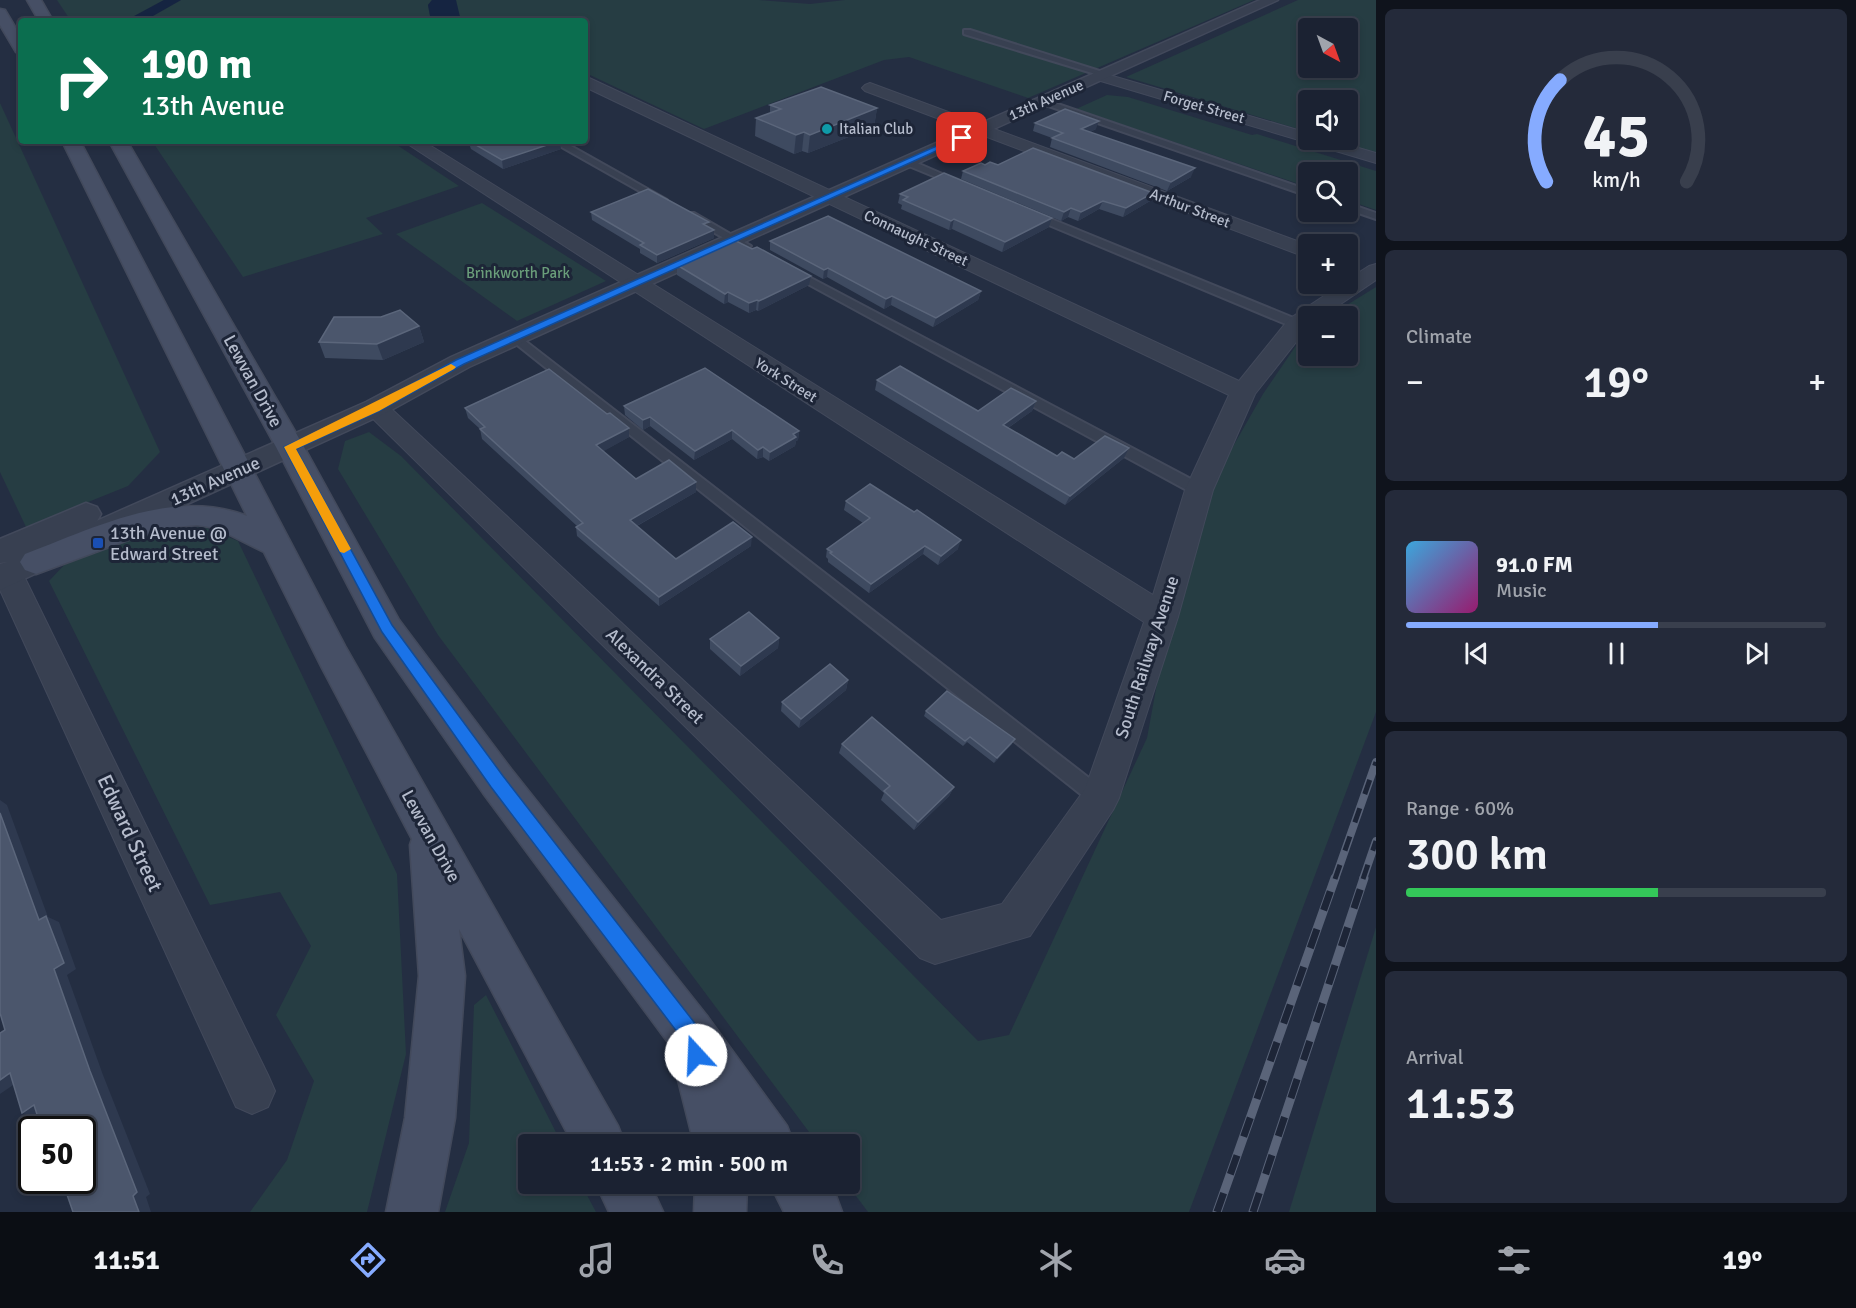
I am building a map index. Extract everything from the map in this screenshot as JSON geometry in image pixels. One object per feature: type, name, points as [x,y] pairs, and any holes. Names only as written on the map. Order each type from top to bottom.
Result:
[{"type":"main road","points":[[34,0],[44,18]]},
{"type":"main road","points":[[0,13],[18,44]]},
{"type":"main road","name":"Lewvan Drive","points":[[73,144],[333,656],[595,1134]]},
{"type":"main road","name":"Lewvan Drive","points":[[120,144],[285,439],[387,628],[497,781],[690,1033],[762,1134]]},
{"type":"main road","points":[[11,567],[143,523],[183,516],[214,516],[243,526],[279,546]]},
{"type":"main road","points":[[412,1212],[430,1118],[442,976],[429,831]]},
{"type":"main road","points":[[690,1033],[716,1134]]},
{"type":"main road","points":[[627,1194],[637,1212]]},
{"type":"main road","points":[[720,1212],[721,1194]]},
{"type":"main road","points":[[803,1194],[816,1212]]},
{"type":"street","name":"13th Avenue","points":[[11,567],[235,460],[1271,0]]},
{"type":"street","name":"Forget Street","points":[[1102,75],[1298,135]]},
{"type":"street","name":"Connaught Street","points":[[588,82],[1243,392]]},
{"type":"street","name":"Arthur Street","points":[[870,88],[1298,248]]},
{"type":"street","name":"York Street","points":[[416,144],[1162,617]]},
{"type":"street","points":[[1348,150],[1376,158]]},
{"type":"street","name":"South Railway Avenue","points":[[935,943],[1015,921],[1100,798],[1162,617],[1199,490],[1243,392],[1297,324],[1372,273]]},
{"type":"street","name":"13th Avenue","points":[[285,439],[375,408],[460,362]]},
{"type":"street","name":"Alexandra Street","points":[[375,408],[935,943]]},
{"type":"street","name":"Edward Street","points":[[11,567],[252,1091]]},
{"type":"lane","points":[[967,32],[1102,75]]},
{"type":"lane","points":[[1043,101],[1298,190]]},
{"type":"lane","points":[[560,144],[755,251]]},
{"type":"lane","points":[[907,162],[972,189]]},
{"type":"lane","points":[[1016,207],[1297,324]]},
{"type":"lane","points":[[1358,210],[1376,216]]},
{"type":"lane","points":[[776,262],[1199,490]]},
{"type":"lane","points":[[515,337],[1100,798]]},
{"type":"green space","points":[[57,0],[164,0],[131,18],[69,18]]},
{"type":"green space","points":[[181,0],[432,0],[428,5],[430,18],[149,18]]},
{"type":"green space","points":[[456,0],[759,0],[810,4],[845,0],[1254,0],[1028,98],[909,57],[884,60],[704,129],[588,75],[588,18],[460,18]]},
{"type":"green space","points":[[1298,0],[1376,0],[1376,153],[1358,148],[1358,90],[1298,90],[1298,129],[1126,77]]},
{"type":"green space","points":[[1107,95],[1128,97],[1298,147],[1298,150],[1308,150],[1347,162],[1298,162],[1298,184],[1076,109]]},
{"type":"green space","points":[[0,103],[160,452],[128,486],[26,527],[0,472]]},
{"type":"green space","points":[[154,144],[396,144],[459,186],[366,218],[383,234],[243,277]]},
{"type":"green space","points":[[1358,165],[1376,171],[1376,210],[1358,204]]},
{"type":"green space","name":"Brinkworth Park","points":[[482,203],[606,281],[517,321],[396,234]]},
{"type":"green space","points":[[1376,287],[1376,712],[1189,1212],[868,1212],[854,1194],[860,1194],[860,1134],[811,1134],[438,635],[338,469],[345,441],[369,432],[401,456],[978,1041],[1009,1035],[1147,738],[1168,624],[1203,499],[1263,394],[1298,343],[1298,366],[1358,366],[1358,306],[1345,306]]},
{"type":"green space","points":[[204,527],[238,541],[397,874],[406,1054],[367,1212],[250,1212],[287,1160],[314,1081],[276,1015],[311,946],[280,892],[210,905],[49,581],[67,562],[142,533]]},
{"type":"green space","points":[[1376,927],[1376,1212],[1289,1212]]},
{"type":"green space","points":[[486,995],[557,1134],[518,1134],[518,1194],[586,1194],[596,1212],[445,1212],[469,1143],[474,1005]]},
{"type":"water","points":[[164,0],[181,0],[149,18],[131,18]]},
{"type":"water","points":[[432,0],[456,0],[460,18],[430,18],[428,5]]},
{"type":"building","points":[[821,87],[877,108],[810,135],[804,132],[796,135],[756,118],[781,109],[770,105]]},
{"type":"building","points":[[1065,109],[1099,121],[1081,129],[1195,168],[1171,182],[1052,138],[1063,133],[1035,123]]},
{"type":"building","points":[[474,144],[550,144],[502,160]]},
{"type":"building","points":[[1033,148],[1153,193],[1126,208],[1103,201],[1081,212],[1071,208],[1064,212],[963,171],[981,163],[985,165],[990,162],[998,165]]},
{"type":"building","points":[[944,173],[1052,218],[1005,242],[954,219],[951,221],[903,200],[908,197],[900,194]]},
{"type":"building","points":[[648,189],[709,222],[703,224],[714,230],[657,255],[640,245],[644,243],[591,212]]},
{"type":"building","points":[[828,216],[981,291],[936,318],[892,296],[886,299],[770,241]]},
{"type":"building","points":[[734,240],[752,249],[757,247],[811,276],[759,301],[749,303],[728,292],[725,294],[677,265]]},
{"type":"building","points":[[400,310],[419,326],[377,344],[319,342],[334,317],[381,317]]},
{"type":"building","points":[[900,366],[978,411],[1011,388],[1036,401],[1003,425],[1057,456],[1062,452],[1074,459],[1105,436],[1129,448],[1070,496],[877,380]]},
{"type":"building","points":[[705,368],[799,431],[793,434],[796,437],[770,452],[763,447],[758,450],[732,430],[695,451],[650,417],[643,420],[624,406]]},
{"type":"building","points":[[549,369],[629,428],[596,445],[636,479],[669,460],[696,482],[630,520],[676,559],[733,522],[752,537],[659,597],[576,527],[583,523],[480,429],[485,427],[465,408]]},
{"type":"building","points":[[870,484],[914,512],[917,510],[961,540],[941,556],[925,546],[871,584],[827,549],[870,518],[846,501]]},
{"type":"building","points":[[749,612],[779,638],[741,666],[710,639]]},
{"type":"building","points":[[830,664],[848,680],[801,719],[782,702]]},
{"type":"building","points":[[947,691],[1015,739],[997,758],[970,737],[965,741],[926,711]]},
{"type":"building","points":[[872,717],[954,787],[918,822],[884,791],[890,786],[842,744]]},
{"type":"building","points":[[0,813],[39,920],[46,916],[64,963],[54,969],[90,1071],[137,1192],[133,1196],[139,1212],[73,1212],[67,1194],[96,1194],[96,1116],[38,1116],[34,1105],[22,1113],[10,1073],[0,1080],[0,1033],[5,1030],[0,1013]]},
{"type":"railway","points":[[1335,879],[1376,762]]},
{"type":"railway","points":[[1363,879],[1376,841]]},
{"type":"railway","points":[[1217,1212],[1335,878]]},
{"type":"railway","points":[[1253,1212],[1364,878]]},
{"type":"slow traffic","points":[[344,549],[290,447],[375,408],[451,367]]},
{"type":"place","name":"Italian Club","points":[[827,129]]},
{"type":"place","name":"13th Avenue @ Edward Street","points":[[98,543]]},
{"type":"route","points":[[696,1055],[690,1033],[497,781],[387,628],[290,447],[375,408],[460,362],[962,138]]}]
